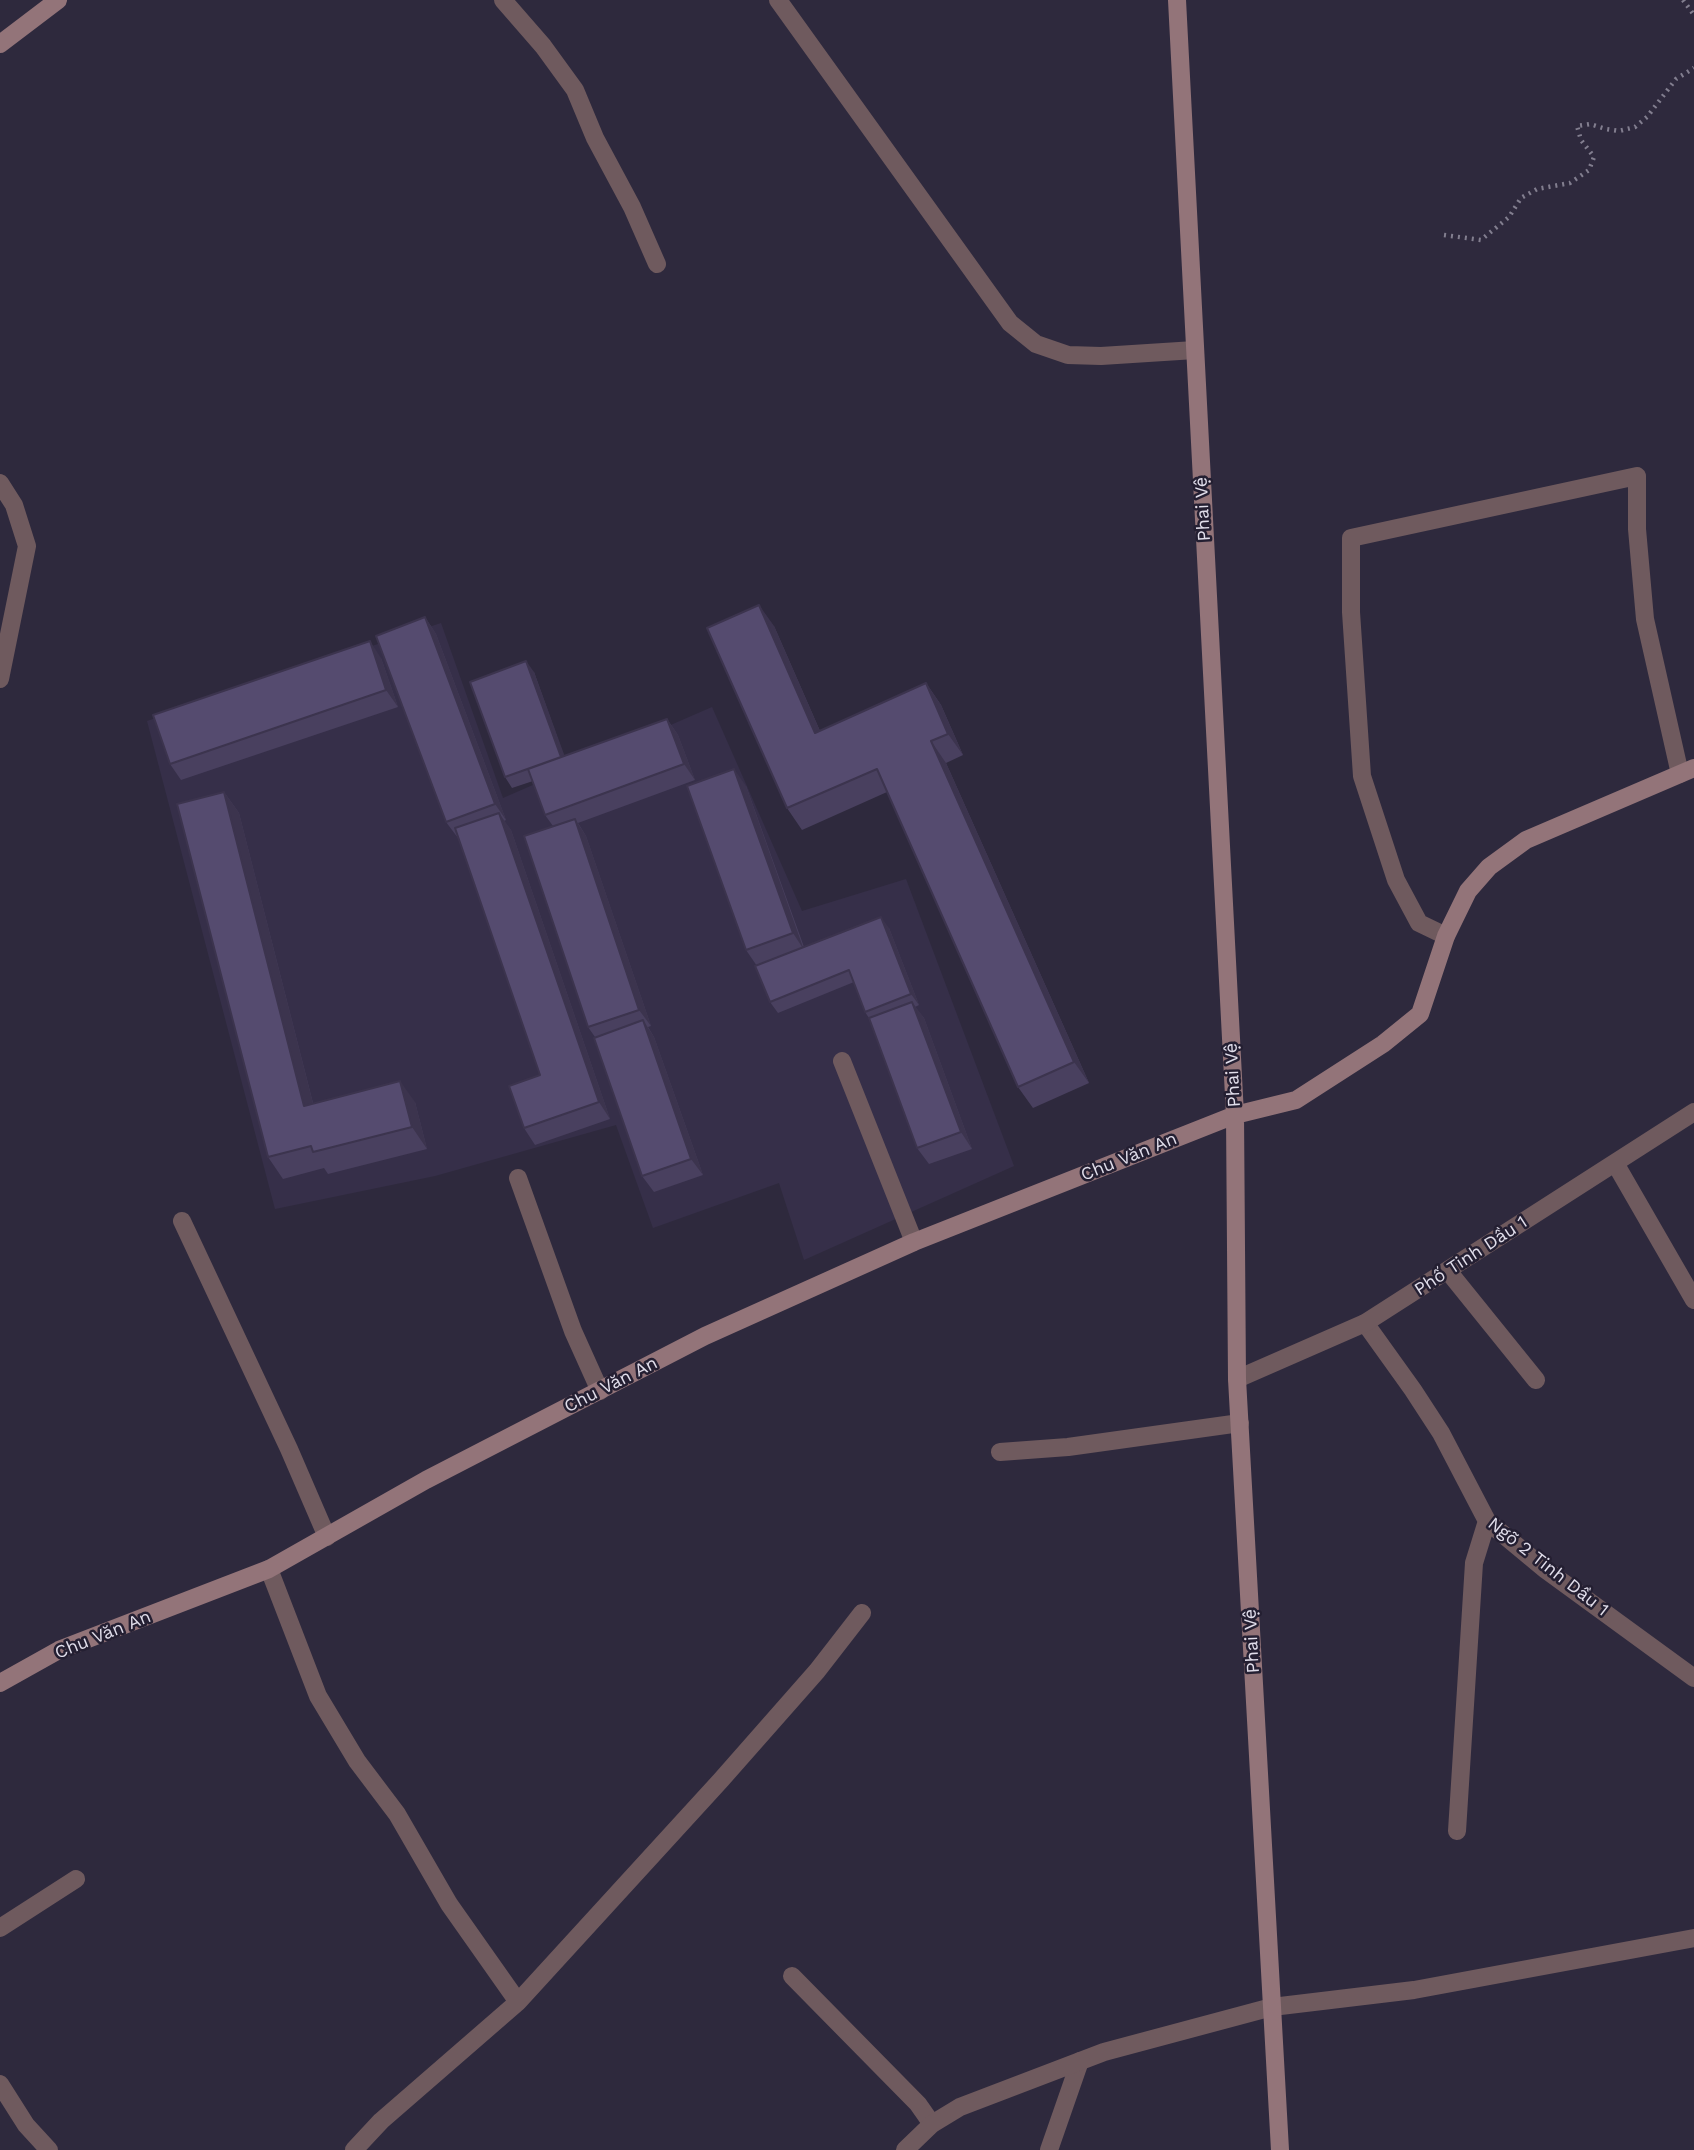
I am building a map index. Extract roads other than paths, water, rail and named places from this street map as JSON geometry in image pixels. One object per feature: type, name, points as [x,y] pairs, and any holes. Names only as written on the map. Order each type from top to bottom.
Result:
[{"type":"street","points":[[0,44],[58,0]]},
{"type":"street","points":[[503,0],[543,46],[575,90],[657,264]]},
{"type":"street","points":[[778,0],[1010,323],[1036,344],[1068,355],[1101,356],[1195,350]]},
{"type":"street","name":"Phai Vệ","points":[[1177,0],[1235,1115],[1237,1379],[1280,2150]]},
{"type":"street","points":[[1446,936],[1419,923],[1396,880],[1362,776],[1351,612],[1351,538],[1637,476],[1637,529],[1645,619],[1687,771]]},
{"type":"street","points":[[0,483],[14,505],[27,546],[0,679]]},
{"type":"street","name":"Chu Văn An","points":[[0,1683],[60,1650],[269,1569],[426,1480],[705,1336],[914,1242],[1235,1115],[1296,1100],[1383,1044],[1420,1014],[1446,936],[1468,891],[1489,867],[1526,840],[1687,771]]},
{"type":"street","points":[[842,1061],[914,1242]]},
{"type":"street","name":"Phố Tinh Dầu 1","points":[[1237,1379],[1365,1323],[1694,1112]]},
{"type":"street","points":[[1615,1163],[1694,1300]]},
{"type":"street","points":[[518,1178],[573,1331],[600,1391]]},
{"type":"street","points":[[182,1221],[289,1449],[327,1537]]},
{"type":"street","points":[[1448,1271],[1536,1380]]},
{"type":"street","name":"Ngõ 2 Tinh Dầu 1","points":[[1365,1323],[1441,1433],[1487,1521],[1546,1570],[1694,1678]]},
{"type":"street","points":[[1000,1452],[1069,1447],[1240,1423]]},
{"type":"street","points":[[1457,1831],[1474,1563],[1487,1521]]},
{"type":"street","points":[[269,1569],[318,1696],[357,1761],[397,1814],[449,1904],[518,2002]]},
{"type":"street","points":[[354,2150],[381,2121],[518,2002],[817,1671],[862,1614]]},
{"type":"street","points":[[0,1928],[76,1879]]},
{"type":"street","points":[[905,2150],[932,2124],[960,2107],[1104,2052],[1272,2007],[1414,1990],[1694,1938]]},
{"type":"street","points":[[792,1976],[918,2104],[932,2124]]},
{"type":"street","points":[[1049,2150],[1080,2061]]},
{"type":"street","points":[[0,2084],[26,2125],[49,2150]]}]
